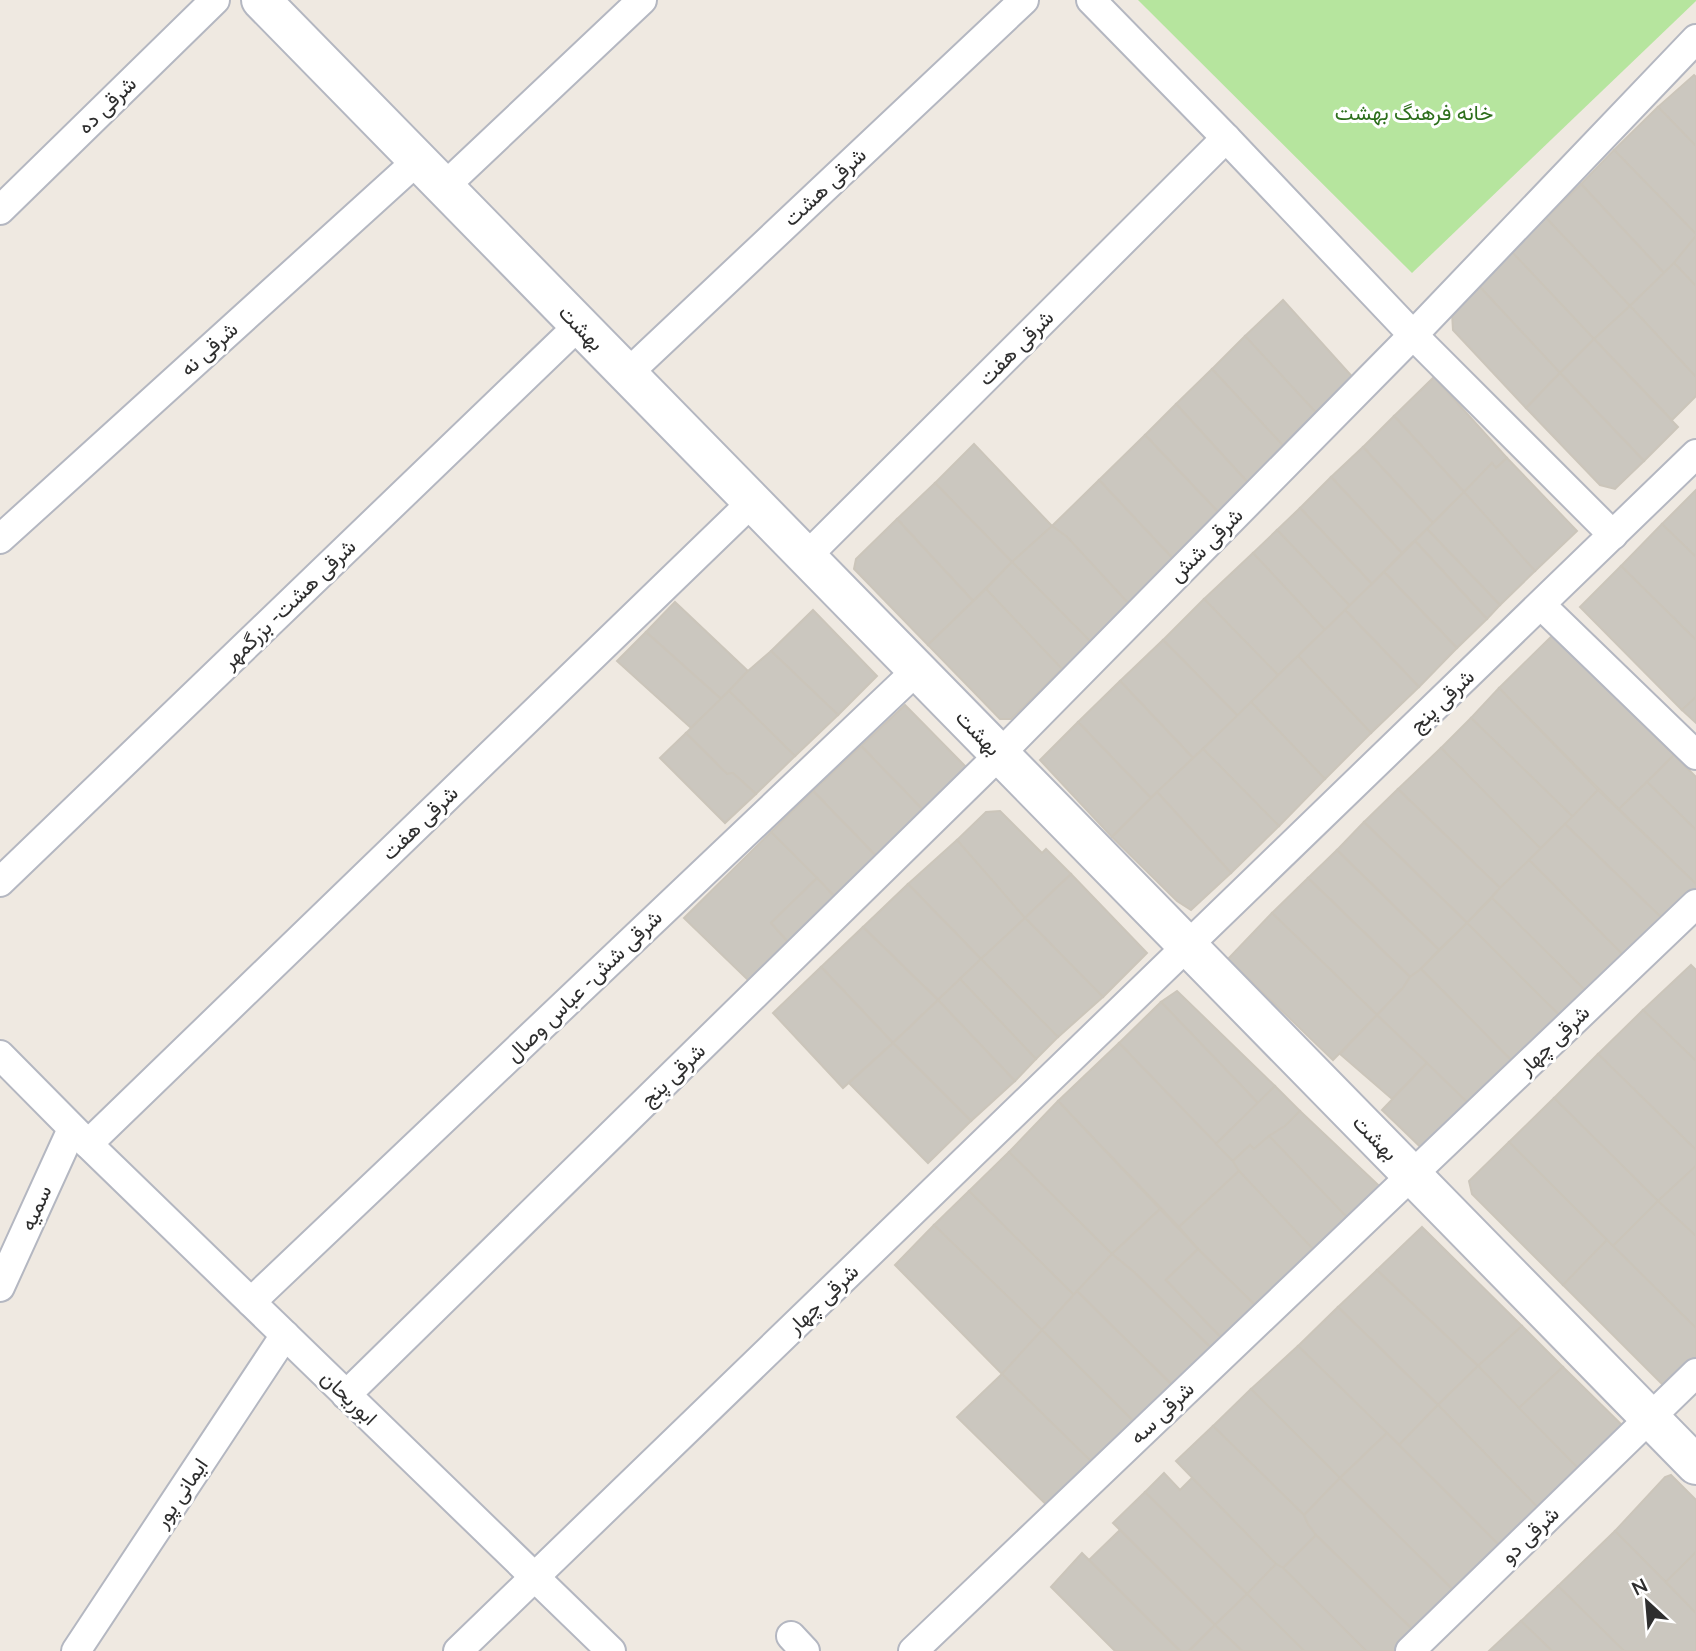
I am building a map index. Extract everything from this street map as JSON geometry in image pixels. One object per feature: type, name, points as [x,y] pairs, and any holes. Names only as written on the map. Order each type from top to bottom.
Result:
[{"type":"street","name":"شرقی ده","points":[[0,210],[215,0]]},
{"type":"street","name":"بهشت","points":[[261,0],[1696,1465]]},
{"type":"street","name":"شرقی نه","points":[[0,539],[431,173],[642,0]]},
{"type":"street","name":"شرقی هشت","points":[[627,374],[1024,0]]},
{"type":"street","points":[[1091,0],[1413,335],[1613,534]]},
{"type":"street","name":"شرقی شش","points":[[999,755],[1413,335],[1696,39]]},
{"type":"street","name":"شرقی هفت","points":[[806,557],[1226,138]]},
{"type":"street","name":"شرقی هشت- بزرگمهر","points":[[0,883],[579,325]]},
{"type":"street","name":"شرقی پنج","points":[[1187,946],[1696,454]]},
{"type":"street","name":"شرقی هفت","points":[[80,1136],[752,502]]},
{"type":"street","points":[[1541,605],[1696,755]]},
{"type":"street","name":"شرقی شش- عباس وصال","points":[[251,1302],[916,670]]},
{"type":"street","name":"شرقی پنج","points":[[346,1395],[999,755]]},
{"type":"street","name":"شرقی چهار","points":[[1412,1175],[1696,904]]},
{"type":"street","name":"شرقی چهار","points":[[458,1651],[1187,946]]},
{"type":"street","name":"ابوریحان","points":[[0,1055],[80,1136],[611,1651]]},
{"type":"street","name":"سمیه","points":[[0,1287],[80,1136]]},
{"type":"street","name":"شرقی سه","points":[[913,1651],[1412,1175]]},
{"type":"street","name":"ایمانی پور","points":[[76,1651],[285,1335]]},
{"type":"street","points":[[1649,1419],[1696,1373]]},
{"type":"street","name":"شرقی دو","points":[[1410,1651],[1649,1419]]},
{"type":"green space","name":"خانه فرهنگ بهشت","points":[[1138,0],[1696,0],[1696,1],[1412,273]]},
{"type":"building","points":[[1694,75],[1696,77],[1696,146],[1658,107]]},
{"type":"building","points":[[1658,107],[1696,146],[1696,234],[1614,150]]},
{"type":"building","points":[[1614,150],[1696,234],[1664,273],[1581,184]]},
{"type":"building","points":[[1581,184],[1664,273],[1630,306],[1546,218]]},
{"type":"building","points":[[1546,218],[1630,306],[1594,339],[1511,251]]},
{"type":"building","points":[[1696,236],[1696,286],[1674,263]]},
{"type":"building","points":[[1511,251],[1594,339],[1560,373],[1479,286]]},
{"type":"building","points":[[1674,263],[1696,286],[1696,377],[1630,306]]},
{"type":"building","points":[[1479,286],[1560,373],[1526,408],[1453,330],[1452,313]]},
{"type":"building","points":[[1283,300],[1357,382],[1321,418],[1245,336]]},
{"type":"building","points":[[1630,306],[1696,377],[1696,396],[1672,420],[1594,339]]},
{"type":"building","points":[[1245,336],[1321,418],[1288,451],[1212,369]]},
{"type":"building","points":[[1594,339],[1678,427],[1644,461],[1560,373]]},
{"type":"building","points":[[1212,369],[1288,451],[1251,486],[1176,404]]},
{"type":"building","points":[[1560,373],[1644,461],[1615,489],[1600,485],[1526,408]]},
{"type":"building","points":[[1434,377],[1507,458],[1496,468],[1492,463],[1464,492],[1394,416]]},
{"type":"building","points":[[1176,404],[1251,486],[1221,515],[1145,435]]},
{"type":"building","points":[[1394,416],[1464,492],[1433,523],[1363,447]]},
{"type":"building","points":[[1145,435],[1221,515],[1177,563],[1099,480]]},
{"type":"building","points":[[974,444],[1052,526],[1012,562],[935,483]]},
{"type":"building","points":[[1363,447],[1433,523],[1402,553],[1331,477]]},
{"type":"building","points":[[1507,458],[1577,531],[1535,571],[1464,492],[1492,463],[1496,468]]},
{"type":"building","points":[[1331,477],[1402,553],[1372,584],[1300,508]]},
{"type":"building","points":[[1099,480],[1177,563],[1128,603],[1067,537],[1052,526]]},
{"type":"building","points":[[935,483],[1012,562],[973,601],[897,519]]},
{"type":"building","points":[[1696,490],[1696,557],[1662,524]]},
{"type":"building","points":[[1464,492],[1535,571],[1500,605],[1427,529]]},
{"type":"building","points":[[1300,508],[1372,584],[1350,606],[1277,530]]},
{"type":"building","points":[[897,519],[973,601],[928,645],[854,569],[856,559]]},
{"type":"building","points":[[1662,524],[1696,557],[1696,640],[1621,566]]},
{"type":"building","points":[[1052,526],[1067,537],[1128,603],[1091,642],[1012,562]]},
{"type":"building","points":[[1427,529],[1500,605],[1487,619],[1415,541]]},
{"type":"building","points":[[1277,530],[1350,606],[1325,630],[1253,553]]},
{"type":"building","points":[[1415,541],[1487,619],[1457,648],[1384,572]]},
{"type":"building","points":[[1253,553],[1325,630],[1278,675],[1204,599]]},
{"type":"building","points":[[1012,562],[1091,642],[1062,669],[986,589]]},
{"type":"building","points":[[1621,566],[1696,640],[1696,697],[1682,710],[1580,607]]},
{"type":"building","points":[[1384,572],[1457,648],[1419,687],[1345,610]]},
{"type":"building","points":[[986,589],[1062,669],[1011,719],[1000,719],[928,645]]},
{"type":"building","points":[[1204,599],[1278,675],[1238,716],[1163,640]]},
{"type":"building","points":[[675,602],[748,671],[721,699],[646,632]]},
{"type":"building","points":[[813,610],[877,676],[838,715],[771,651]]},
{"type":"building","points":[[1345,610],[1419,687],[1371,733],[1298,656]]},
{"type":"building","points":[[646,632],[721,699],[691,728],[617,661]]},
{"type":"building","points":[[1553,635],[1674,755],[1619,809],[1499,688]]},
{"type":"building","points":[[1163,640],[1238,716],[1193,758],[1120,681]]},
{"type":"building","points":[[771,651],[838,715],[795,756],[729,691]]},
{"type":"building","points":[[1298,656],[1371,733],[1325,779],[1251,702]]},
{"type":"building","points":[[1120,681],[1193,758],[1151,798],[1078,722]]},
{"type":"building","points":[[1499,688],[1598,790],[1573,817],[1471,718]]},
{"type":"building","points":[[729,691],[795,756],[756,794],[733,773],[727,774],[686,733]]},
{"type":"building","points":[[1696,697],[1696,723],[1682,710]]},
{"type":"building","points":[[1251,702],[1325,779],[1279,826],[1203,749]]},
{"type":"building","points":[[905,705],[969,770],[926,813],[861,746]]},
{"type":"building","points":[[1471,718],[1573,817],[1541,849],[1441,748]]},
{"type":"building","points":[[1078,722],[1151,798],[1112,837],[1040,760]]},
{"type":"building","points":[[686,733],[727,774],[733,773],[756,794],[725,823],[660,758]]},
{"type":"building","points":[[861,746],[926,813],[878,858],[813,791]]},
{"type":"building","points":[[1441,748],[1541,849],[1500,888],[1398,789]]},
{"type":"building","points":[[1203,749],[1279,826],[1231,873],[1157,792]]},
{"type":"building","points":[[1674,755],[1696,777],[1696,830],[1647,782]]},
{"type":"building","points":[[1647,782],[1696,830],[1696,884],[1619,809]]},
{"type":"building","points":[[1398,789],[1500,888],[1467,923],[1364,822]]},
{"type":"building","points":[[1598,790],[1696,884],[1696,898],[1669,925],[1565,824]]},
{"type":"building","points":[[813,791],[878,858],[837,899],[771,832]]},
{"type":"building","points":[[1157,792],[1231,873],[1191,910],[1177,901],[1112,837]]},
{"type":"building","points":[[1000,811],[1042,853],[1046,849],[1071,874],[1025,918],[957,840],[986,812]]},
{"type":"building","points":[[1364,822],[1467,923],[1439,950],[1337,850]]},
{"type":"building","points":[[1565,824],[1669,925],[1630,962],[1529,860]]},
{"type":"building","points":[[771,832],[817,878],[771,923],[790,944],[749,981],[684,918]]},
{"type":"building","points":[[957,840],[1025,918],[981,959],[908,884]]},
{"type":"building","points":[[1337,850],[1439,950],[1410,977],[1308,878]]},
{"type":"building","points":[[1529,860],[1630,962],[1594,999],[1492,898]]},
{"type":"building","points":[[1071,874],[1147,953],[1103,997],[1025,918]]},
{"type":"building","points":[[817,878],[837,899],[790,944],[771,923]]},
{"type":"building","points":[[1308,878],[1410,977],[1377,1015],[1272,913]]},
{"type":"building","points":[[908,884],[981,959],[938,1000],[863,927]]},
{"type":"building","points":[[1492,898],[1594,999],[1569,1025],[1467,923]]},
{"type":"building","points":[[1272,913],[1377,1015],[1333,1060],[1228,959]]},
{"type":"building","points":[[1025,918],[1103,997],[1058,1037],[981,959]]},
{"type":"building","points":[[1467,923],[1569,1025],[1523,1072],[1421,969]]},
{"type":"building","points":[[863,927],[938,1000],[893,1043],[821,967]]},
{"type":"building","points":[[981,959],[1058,1037],[1036,1059],[960,979]]},
{"type":"building","points":[[1691,965],[1696,970],[1696,1061],[1643,1010]]},
{"type":"building","points":[[821,967],[893,1043],[843,1088],[773,1013]]},
{"type":"building","points":[[1421,969],[1523,1072],[1480,1115],[1377,1015],[1410,977]]},
{"type":"building","points":[[960,979],[1036,1059],[1015,1081],[938,1000]]},
{"type":"building","points":[[1177,991],[1275,1086],[1258,1103],[1161,1002]]},
{"type":"building","points":[[938,1000],[1015,1081],[971,1121],[893,1043]]},
{"type":"building","points":[[1161,1002],[1258,1103],[1216,1144],[1119,1043]]},
{"type":"building","points":[[1643,1010],[1696,1061],[1696,1150],[1598,1054]]},
{"type":"building","points":[[1377,1015],[1427,1063],[1392,1099],[1340,1054]]},
{"type":"building","points":[[893,1043],[971,1121],[928,1163],[849,1083]]},
{"type":"building","points":[[1119,1043],[1233,1161],[1239,1171],[1179,1227],[1058,1101]]},
{"type":"building","points":[[1598,1054],[1696,1150],[1696,1166],[1658,1201],[1554,1098]]},
{"type":"building","points":[[1427,1063],[1480,1115],[1434,1160],[1382,1110]]},
{"type":"building","points":[[1275,1086],[1300,1111],[1285,1126],[1254,1149],[1250,1145],[1233,1161],[1216,1144]]},
{"type":"building","points":[[1554,1098],[1658,1201],[1613,1246],[1509,1142]]},
{"type":"building","points":[[1058,1101],[1160,1209],[1112,1254],[1009,1152]]},
{"type":"building","points":[[1300,1111],[1394,1200],[1361,1232],[1269,1136],[1285,1126]]},
{"type":"building","points":[[1269,1136],[1361,1232],[1329,1266],[1239,1171],[1233,1161],[1250,1145],[1254,1149]]},
{"type":"building","points":[[1509,1142],[1607,1240],[1563,1285],[1472,1194],[1469,1181]]},
{"type":"building","points":[[1009,1152],[1112,1254],[1074,1295],[969,1191]]},
{"type":"building","points":[[1696,1166],[1696,1236],[1658,1201]]},
{"type":"building","points":[[1239,1171],[1329,1266],[1269,1319],[1179,1227]]},
{"type":"building","points":[[969,1191],[1074,1295],[1042,1330],[934,1225]]},
{"type":"building","points":[[1658,1201],[1696,1236],[1696,1328],[1613,1246]]},
{"type":"building","points":[[1160,1209],[1198,1249],[1166,1280],[1235,1352],[1224,1361],[1135,1273],[1112,1254]]},
{"type":"building","points":[[934,1225],[1042,1330],[1002,1374],[895,1265]]},
{"type":"building","points":[[1422,1227],[1522,1326],[1478,1366],[1377,1270]]},
{"type":"building","points":[[1607,1240],[1696,1328],[1696,1367],[1678,1385],[1663,1385],[1563,1285]]},
{"type":"building","points":[[1198,1249],[1269,1319],[1235,1352],[1166,1280]]},
{"type":"building","points":[[1112,1254],[1135,1273],[1224,1361],[1186,1399],[1077,1291]]},
{"type":"building","points":[[1377,1270],[1478,1366],[1438,1405],[1338,1307]]},
{"type":"building","points":[[1077,1291],[1186,1399],[1148,1436],[1042,1330]]},
{"type":"building","points":[[1338,1307],[1438,1405],[1399,1445],[1298,1346]]},
{"type":"building","points":[[1522,1326],[1563,1367],[1519,1408],[1478,1366]]},
{"type":"building","points":[[1042,1330],[1148,1436],[1106,1476],[1002,1374]]},
{"type":"building","points":[[1298,1346],[1387,1433],[1340,1478],[1251,1389]]},
{"type":"building","points":[[1478,1366],[1586,1476],[1546,1516],[1438,1405]]},
{"type":"building","points":[[1563,1367],[1632,1435],[1586,1476],[1519,1408]]},
{"type":"building","points":[[1002,1374],[1106,1476],[1063,1521],[957,1417]]},
{"type":"building","points":[[1251,1389],[1340,1478],[1304,1515],[1213,1426]]},
{"type":"building","points":[[1438,1405],[1546,1516],[1511,1557],[1399,1445]]},
{"type":"building","points":[[1213,1426],[1304,1515],[1316,1535],[1283,1568],[1276,1564],[1176,1461]]},
{"type":"building","points":[[1387,1433],[1511,1557],[1461,1598],[1340,1478]]},
{"type":"building","points":[[1164,1473],[1180,1490],[1192,1478],[1276,1564],[1247,1594],[1145,1492]]},
{"type":"building","points":[[1671,1475],[1696,1500],[1696,1552],[1666,1582],[1615,1531],[1665,1477]]},
{"type":"building","points":[[1340,1478],[1461,1598],[1421,1638],[1308,1524],[1304,1515]]},
{"type":"building","points":[[1145,1492],[1247,1594],[1215,1625],[1113,1523]]},
{"type":"building","points":[[1120,1530],[1215,1625],[1189,1651],[1180,1651],[1089,1560]]},
{"type":"building","points":[[1615,1531],[1696,1613],[1696,1651],[1624,1651],[1558,1586]]},
{"type":"building","points":[[1316,1535],[1421,1638],[1407,1651],[1366,1651],[1283,1568]]},
{"type":"building","points":[[1696,1552],[1696,1613],[1666,1582]]},
{"type":"building","points":[[1082,1553],[1180,1651],[1115,1651],[1051,1587]]},
{"type":"building","points":[[1276,1564],[1366,1651],[1304,1651],[1247,1594]]},
{"type":"building","points":[[1558,1586],[1624,1651],[1552,1651],[1521,1621]]},
{"type":"building","points":[[1247,1594],[1304,1651],[1242,1651],[1215,1625]]},
{"type":"building","points":[[1521,1621],[1552,1651],[1489,1651]]},
{"type":"building","points":[[1215,1625],[1242,1651],[1189,1651]]}]
